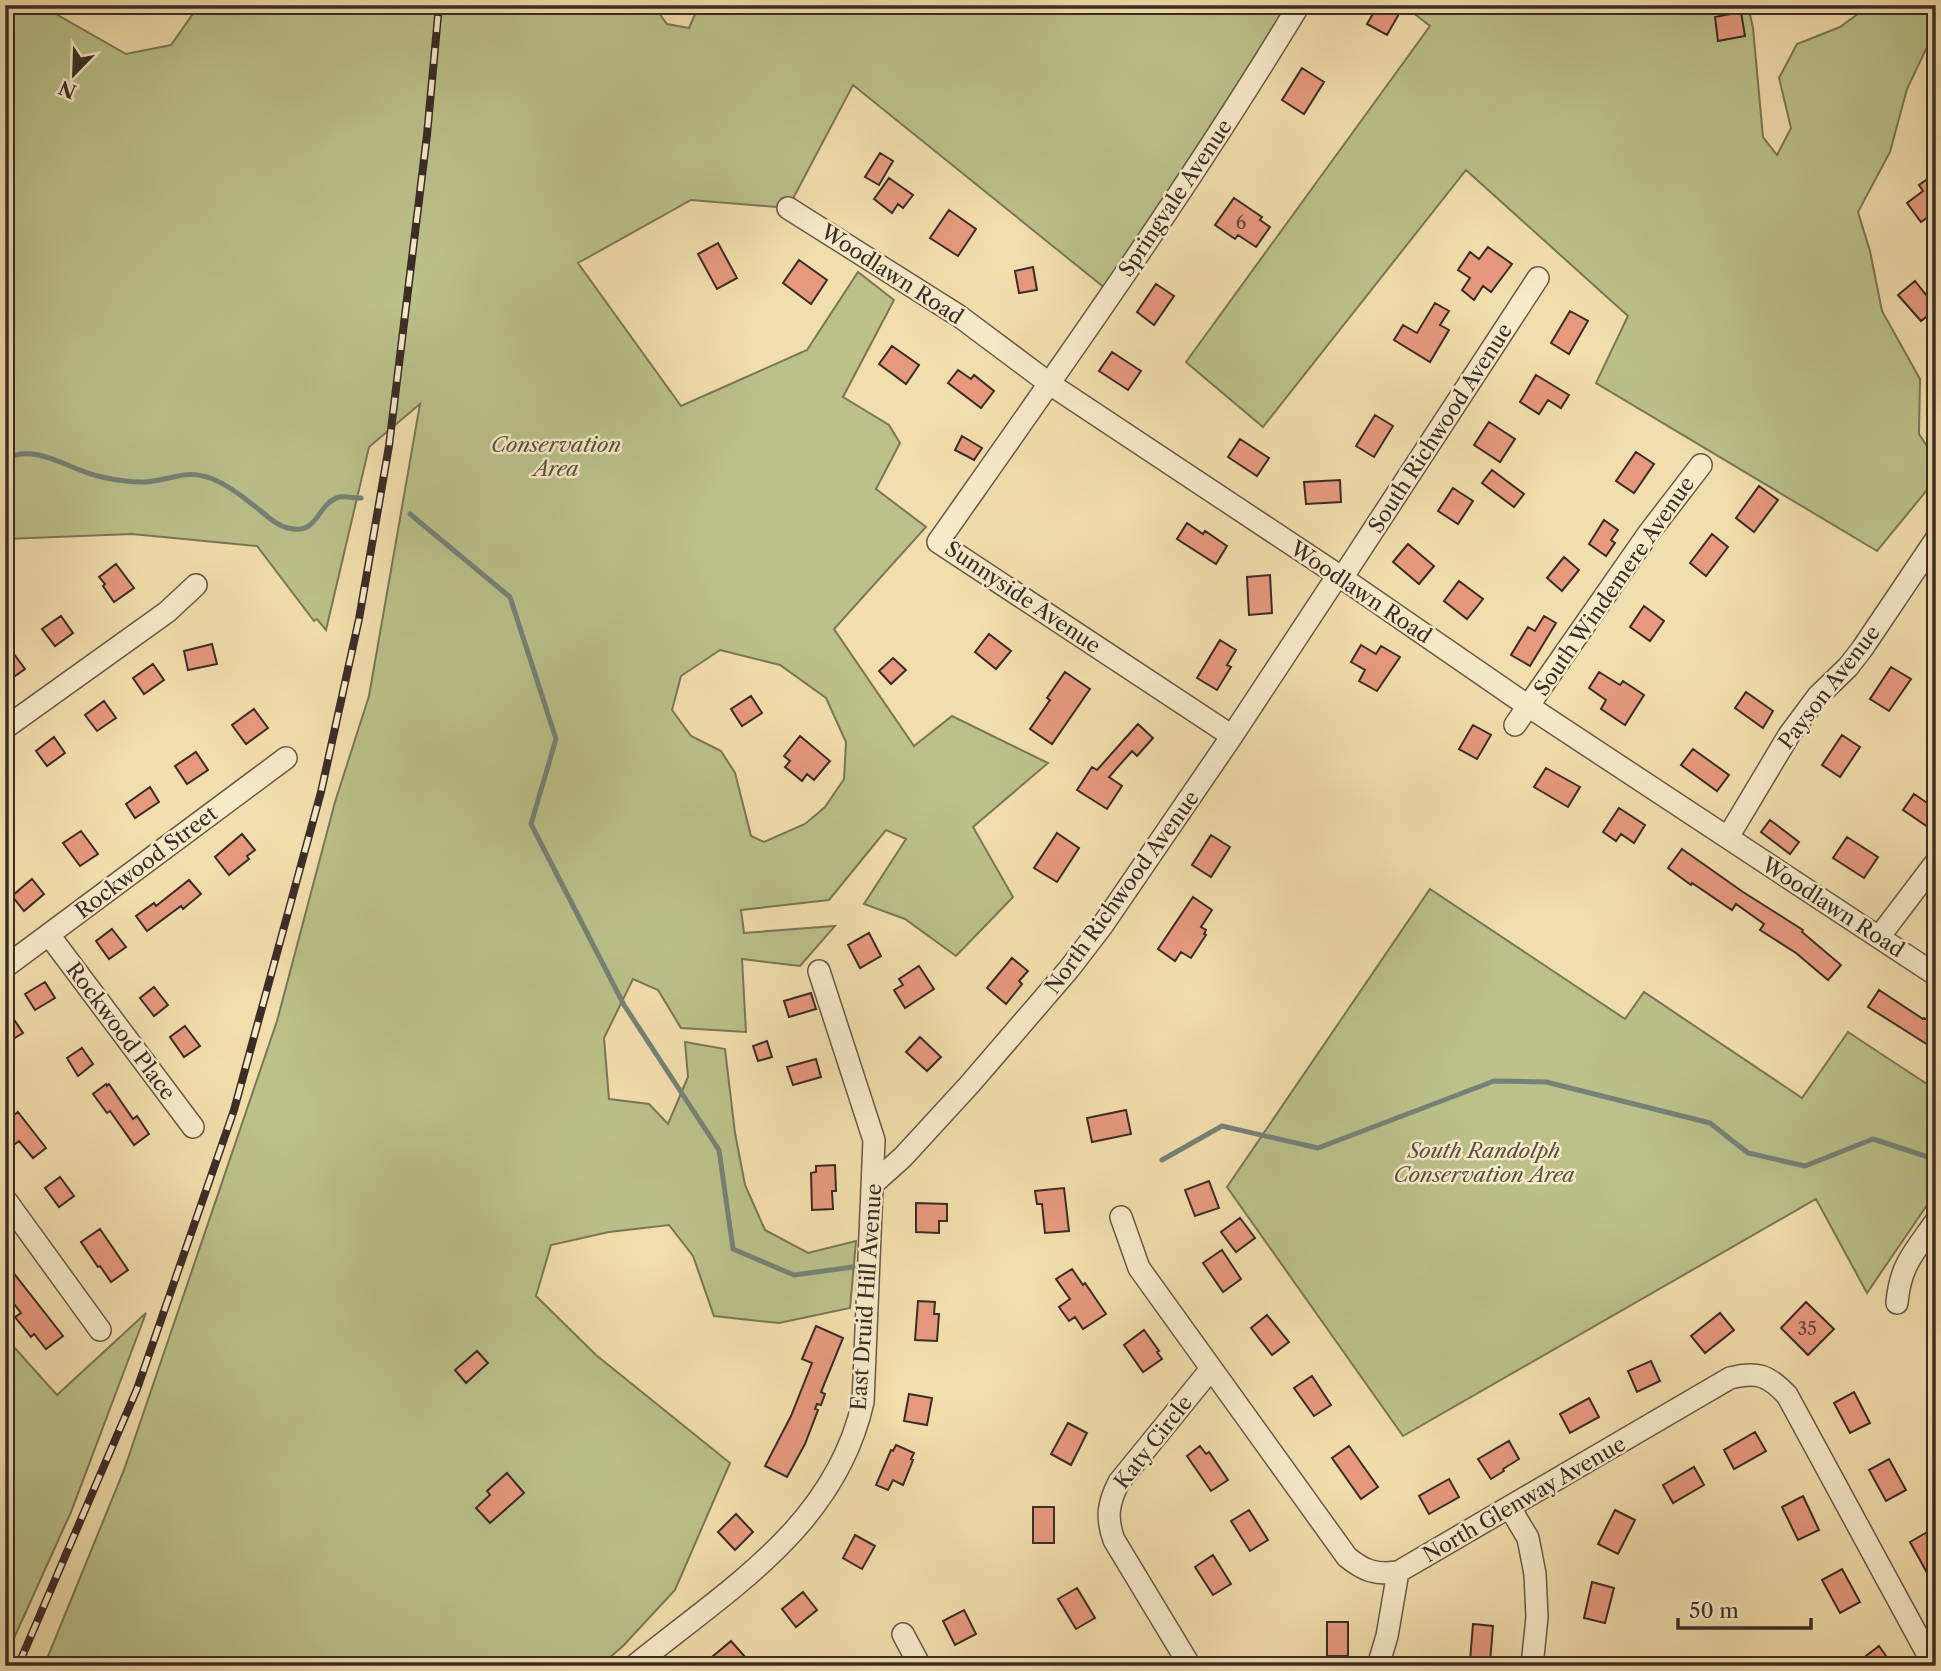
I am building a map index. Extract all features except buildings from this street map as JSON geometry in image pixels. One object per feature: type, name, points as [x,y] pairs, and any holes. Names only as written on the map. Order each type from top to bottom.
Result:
[{"type":"street","name":"Springvale Avenue","points":[[1049,384],[1241,101],[1296,10]]},
{"type":"street","name":"Woodlawn Road","points":[[788,208],[959,316],[1049,384],[1340,577],[1528,706],[1936,975]]},
{"type":"street","name":"South Richwood Avenue","points":[[1340,577],[1538,278]]},
{"type":"street","name":"Sunnyside Avenue","points":[[1049,384],[938,542],[1233,736]]},
{"type":"street","name":"South Windemere Avenue","points":[[1516,725],[1647,534],[1701,465]]},
{"type":"street","name":"Payson Avenue","points":[[1728,837],[1789,735],[1818,696],[1855,658],[1936,539]]},
{"type":"street","name":"North Richwood Avenue","points":[[874,1183],[903,1157],[970,1084],[1069,969],[1102,926],[1340,577]]},
{"type":"street","points":[[5,728],[167,612],[196,585]]},
{"type":"street","name":"Rockwood Street","points":[[5,967],[286,758]]},
{"type":"street","points":[[1879,937],[1936,862]]},
{"type":"street","name":"Rockwood Place","points":[[49,934],[193,1127]]},
{"type":"street","name":"East Druid Hill Avenue","points":[[634,1666],[759,1567],[782,1545],[821,1498],[857,1429],[863,1402],[874,1140],[819,971]]},
{"type":"street","points":[[5,1199],[12,1224],[100,1329]]},
{"type":"street","name":"North Glenway Avenue","points":[[1121,1217],[1139,1269],[1347,1557],[1358,1566],[1370,1572],[1398,1572],[1730,1378],[1746,1374],[1762,1375],[1787,1395],[1934,1666]]},
{"type":"street","points":[[1897,1303],[1899,1283],[1905,1266],[1936,1221]]},
{"type":"street","name":"Katy Circle","points":[[1190,1666],[1114,1540],[1108,1510],[1119,1482],[1211,1368]]},
{"type":"street","points":[[1510,1508],[1528,1538],[1535,1574],[1537,1617],[1532,1666]]},
{"type":"street","points":[[1378,1666],[1387,1636],[1398,1572]]},
{"type":"street","points":[[902,1634],[920,1666]]},
{"type":"green space","name":"Conservation Area","points":[[5,5],[40,5],[126,54],[171,45],[199,5],[653,5],[667,24],[689,28],[699,5],[1299,5],[1111,293],[853,85],[788,208],[691,200],[578,263],[681,406],[807,350],[858,272],[894,300],[843,397],[889,425],[900,443],[876,489],[926,527],[834,629],[914,746],[952,716],[1048,763],[973,827],[1013,897],[956,956],[905,919],[864,904],[906,839],[886,830],[829,900],[741,910],[744,933],[835,926],[800,966],[742,959],[746,1032],[681,1028],[658,990],[633,979],[604,1038],[609,1099],[649,1104],[668,1124],[688,1077],[685,1042],[725,1049],[735,1133],[745,1185],[765,1230],[808,1253],[856,1241],[850,1308],[779,1323],[714,1316],[693,1256],[669,1225],[609,1232],[551,1245],[536,1296],[596,1355],[730,1463],[675,1590],[623,1646],[600,1666],[44,1666],[124,1470],[277,1021],[335,802],[369,696],[420,404],[369,447],[326,630],[317,619],[314,621],[257,546],[132,534],[5,539]],"holes":[[[720,650],[780,665],[826,698],[846,742],[844,779],[825,807],[805,824],[764,842],[751,836],[735,773],[721,751],[691,736],[672,710],[681,676]]]},
{"type":"green space","points":[[1403,5],[1748,5],[1753,28],[1763,137],[1777,155],[1791,128],[1779,78],[1797,44],[1840,27],[1870,5],[1936,5],[1936,28],[1907,89],[1890,152],[1858,212],[1870,251],[1882,311],[1920,379],[1919,434],[1936,460],[1936,479],[1877,551],[1596,383],[1628,316],[1466,170],[1263,427],[1186,362],[1430,26]]},
{"type":"green space","name":"South Randolph Conservation Area","points":[[1430,889],[1625,1019],[1644,992],[1802,1098],[1848,1032],[1936,1090],[1936,1192],[1867,1293],[1816,1199],[1403,1436],[1227,1187]]},
{"type":"green space","points":[[146,1313],[71,1512],[5,1658],[5,1337],[57,1395]]},
{"type":"waterway","points":[[5,459],[17,455],[41,456],[90,474],[128,481],[144,482],[185,475],[202,476],[229,487],[278,524],[288,528],[306,528],[331,501],[339,497],[361,498]]},
{"type":"waterway","points":[[410,514],[510,597],[556,739],[531,824],[624,1005],[719,1150],[733,1249],[794,1275],[853,1267]]},
{"type":"waterway","points":[[1162,1160],[1222,1126],[1318,1148],[1494,1081],[1546,1082],[1710,1123],[1748,1153],[1805,1166],[1873,1139],[1934,1159]]},
{"type":"railway","points":[[18,1666],[137,1389],[234,1110],[321,792],[359,619],[389,446],[427,135],[439,5]]}]
